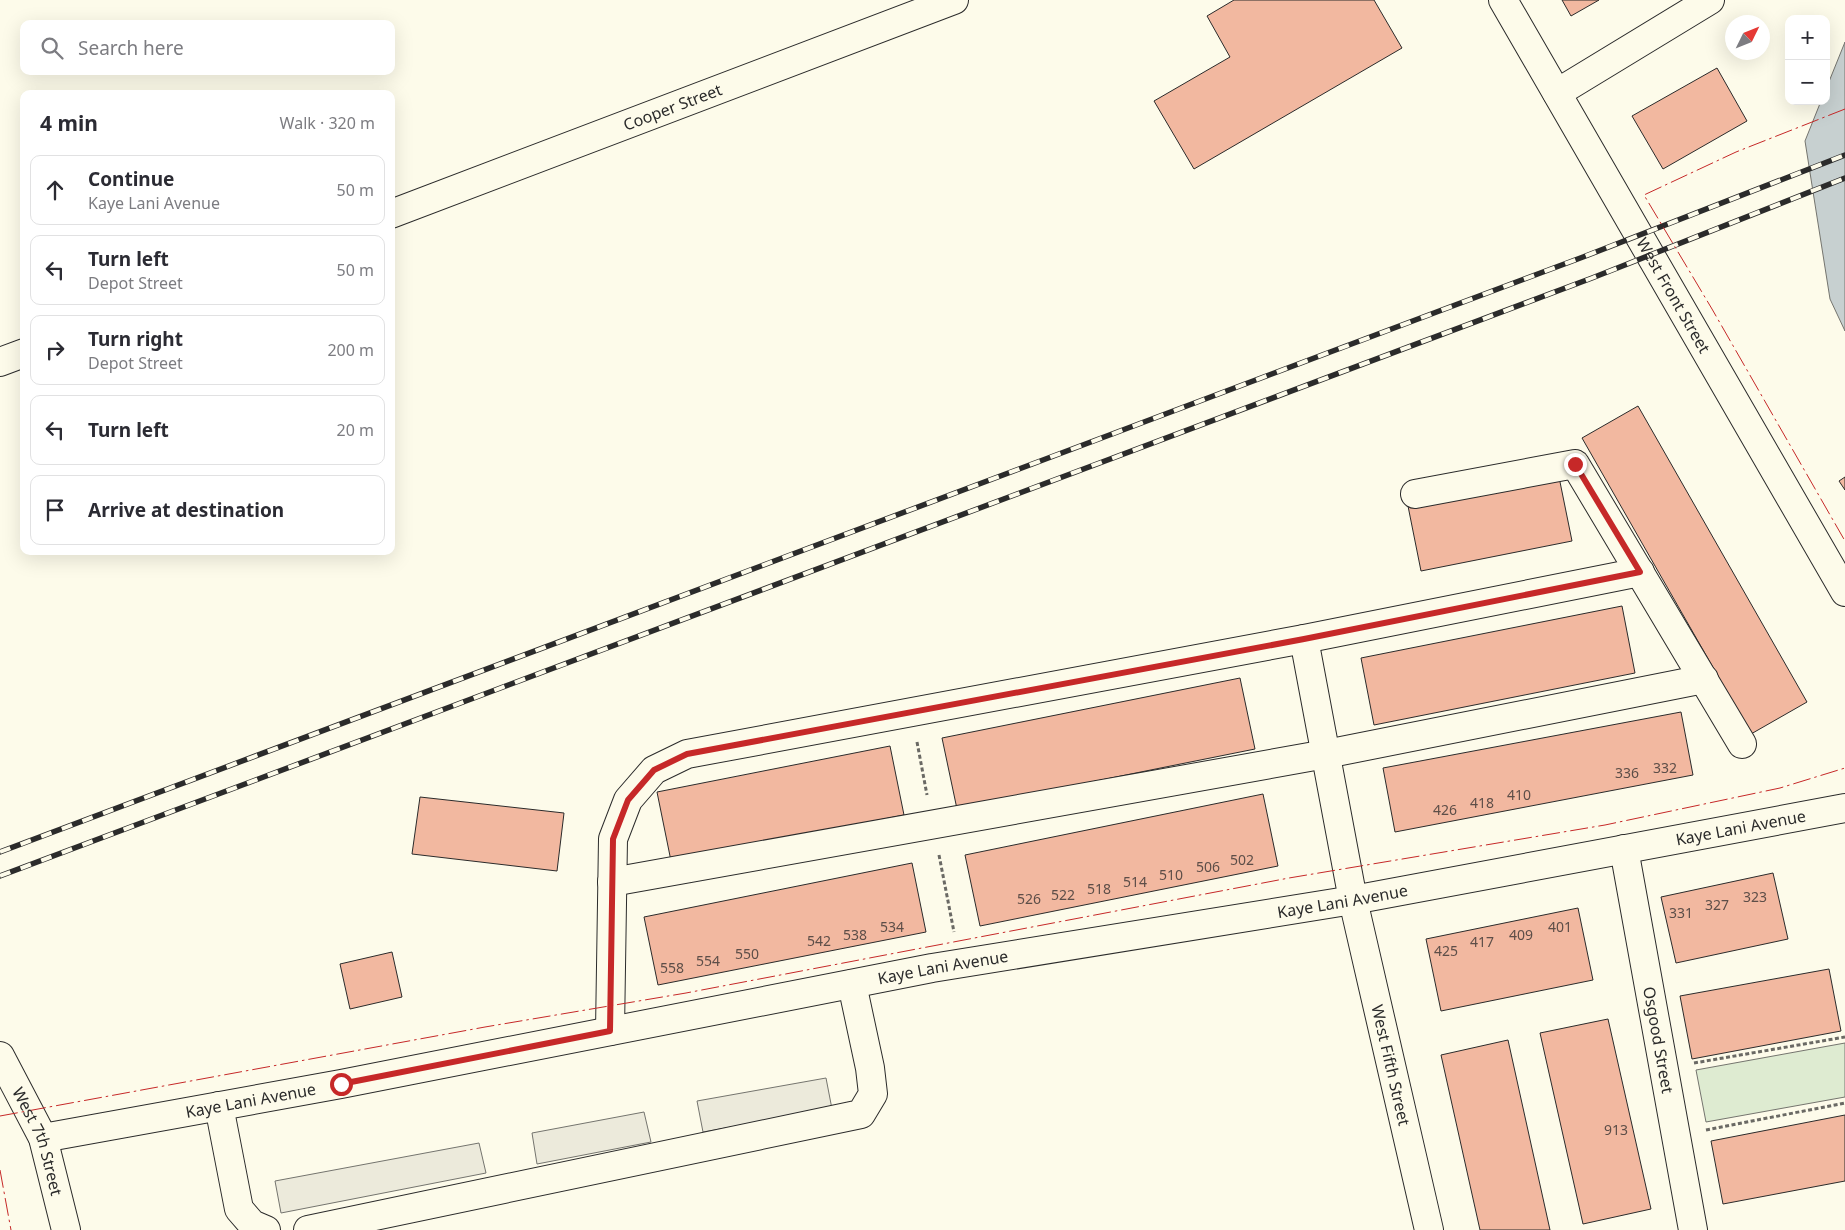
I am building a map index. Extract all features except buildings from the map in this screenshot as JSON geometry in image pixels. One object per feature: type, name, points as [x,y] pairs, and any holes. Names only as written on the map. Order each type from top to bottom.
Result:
[{"type":"street","name":"Cooper Street","points":[[395,212],[954,0]]},
{"type":"street","name":"West Front Street","points":[[1503,0],[1845,592]]},
{"type":"street","points":[[1557,93],[1710,0]]},
{"type":"street","points":[[0,362],[20,354]]},
{"type":"street","points":[[1415,494],[1575,464],[1742,744]]},
{"type":"street","points":[[610,1031],[613,839],[628,800],[654,770],[687,754],[1304,639],[1640,572]]},
{"type":"street","name":"West Fifth Street","points":[[1304,639],[1353,900],[1429,1230]]},
{"type":"street","points":[[612,882],[1326,754],[1704,679]]},
{"type":"street","name":"Kaye Lani Avenue","points":[[43,1138],[341,1084],[932,968],[1353,900],[1845,808]]},
{"type":"street","name":"Osgood Street","points":[[1624,849],[1693,1230]]},
{"type":"street","points":[[308,1230],[861,1114],[873,1094],[870,1068],[852,984]]},
{"type":"street","name":"West 7th Street","points":[[0,1056],[43,1138],[66,1230]]},
{"type":"street","points":[[219,1106],[238,1209],[252,1224],[266,1230]]},
{"type":"path","points":[[1663,1068],[1845,1037]]},
{"type":"path","points":[[1676,1135],[1845,1103]]},
{"type":"green space","points":[[1845,1043],[1845,1097],[1706,1122],[1696,1070]]},
{"type":"shaded area","points":[[1845,42],[1845,331],[1830,299],[1805,141],[1819,105],[1830,105],[1830,79]]},
{"type":"shaded area","points":[[826,1078],[832,1109],[703,1132],[697,1101]]},
{"type":"shaded area","points":[[644,1112],[651,1142],[537,1164],[532,1133]]},
{"type":"shaded area","points":[[479,1143],[486,1173],[281,1213],[275,1181]]},
{"type":"railway","points":[[0,852],[1583,257],[1845,155]]},
{"type":"railway","points":[[0,876],[1592,278],[1845,178]]},
{"type":"power","points":[[1845,109],[1736,152],[1644,195],[1712,309],[1845,541]]},
{"type":"power","points":[[0,1116],[485,1027],[686,993],[1289,878],[1605,825],[1780,788],[1845,768]]},
{"type":"power","points":[[0,1170],[11,1230]]},
{"type":"route","points":[[341,1084],[610,1031],[613,839],[628,800],[654,770],[687,754],[1304,639],[1640,572],[1575,464]]}]
